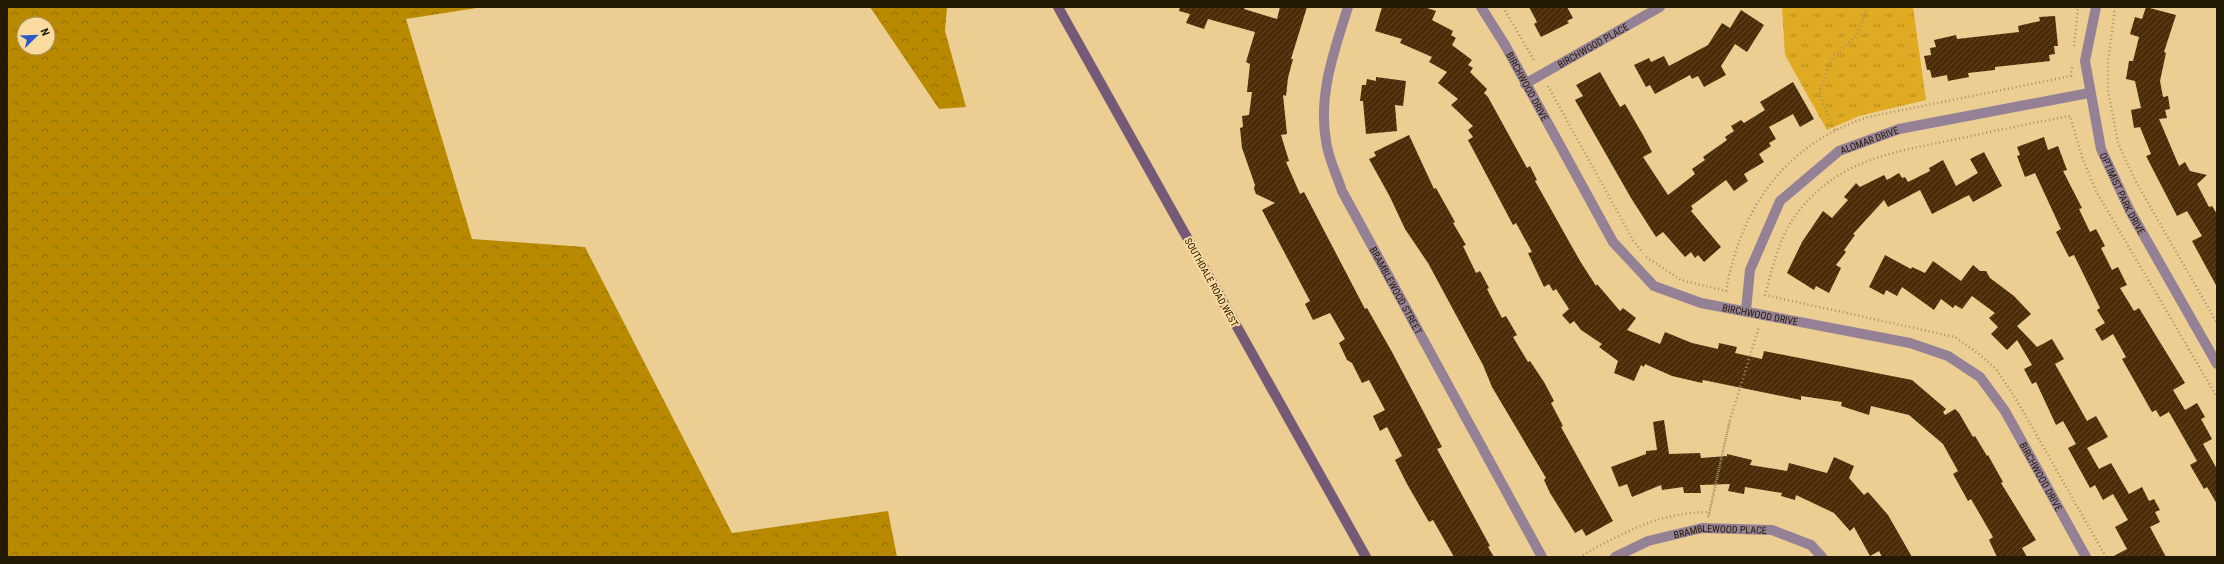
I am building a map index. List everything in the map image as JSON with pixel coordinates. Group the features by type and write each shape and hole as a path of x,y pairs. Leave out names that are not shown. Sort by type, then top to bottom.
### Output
{"main road":[{"name":"SOUTHDALE ROAD WEST","path":"1058,7 1366,557"}],"street":[{"name":"BRAMBLEWOOD STREET","path":"1348,7 1330,64 1322,104 1326,142 1342,191 1542,557"},
{"name":"BIRCHWOOD DRIVE","path":"1481,7 1505,45 1525,84 1613,242 1654,286 1701,303 1746,310 1910,343 1948,356 1980,377 2005,411 2086,557"},
{"name":"BIRCHWOOD PLACE","path":"1525,84 1660,7"},
{"name":"OPTIMIST PARK DRIVE","path":"2096,7 2084,61 2089,94 2101,149 2130,212 2217,364"},
{"name":"ALOMAR DRIVE","path":"1746,310 1750,270 1780,201 1839,151 1899,129 2089,94"},
{"name":"BRAMBLEWOOD PLACE","path":"1615,557 1648,541 1702,528 1772,530 1811,545 1822,557"}],"path":[{"path":"1503,7 1535,62"},
{"path":"1835,130 1822,102 1820,89 1825,73 1834,57 1856,36 1868,7"},
{"path":"2073,48 2078,7"},
{"path":"2115,7 2108,63 2108,91 2118,143 2135,180 2217,323"},
{"path":"1548,86 1633,240 1645,256 1681,280 1726,291 1740,238 1752,210 1785,165 1803,150 1835,130 1868,117 2071,76 2072,62"},
{"path":"2106,557 2016,399 1996,369 1979,354 1955,337 1765,296 1778,249 1792,220 1814,193 1840,173 1877,156 2070,116 2082,157 2096,191 2217,397"},
{"path":"1723,451 1720,466 1708,520 1723,451 1759,327"}],"green space":[{"path":"7,7 483,7 406,19 472,239 585,247 732,533 888,511 897,557 7,557"},
{"path":"870,7 947,7 945,31 966,107 939,109"},
{"path":"1782,7 1913,7 1926,100 1859,116 1827,130 1785,55"}],"building":[{"path":"1180,7 1245,7 1244,9 1277,19 1280,7 1307,7 1291,59 1293,59 1288,78 1286,96 1283,95 1287,134 1281,135 1289,161 1286,162 1300,194 1304,192 1365,309 1367,308 1392,352 1442,447 1437,449 1490,546 1488,547 1494,557 1454,557 1433,520 1429,522 1395,460 1402,456 1387,427 1380,431 1373,416 1385,410 1369,380 1362,383 1352,363 1347,360 1339,343 1345,339 1330,313 1313,320 1305,304 1310,301 1262,210 1275,203 1256,194 1254,189 1255,185 1242,148 1240,128 1243,127 1242,116 1249,115 1252,92 1247,92 1250,64 1246,62 1255,32 1208,19 1204,29 1186,23 1190,14 1179,11"},
{"path":"1382,7 1424,7 1436,11 1432,20 1453,31 1451,35 1456,38 1452,45 1472,60 1468,65 1473,68 1470,72 1487,89 1484,93 1488,97 1527,168 1530,166 1537,180 1535,181 1580,261 1596,286 1597,284 1620,311 1623,308 1636,318 1627,330 1660,344 1665,332 1692,343 1718,349 1719,343 1737,347 1735,353 1762,359 1764,351 1912,380 1946,409 1943,412 1945,415 1955,409 1959,413 1973,437 1975,436 1987,456 1988,455 2003,482 2001,483 2036,540 2022,548 2027,557 1997,557 1989,540 1993,537 1971,499 1968,501 1953,474 1958,471 1943,444 1909,415 1871,406 1869,415 1841,406 1842,402 1801,396 1801,400 1703,380 1702,383 1672,376 1645,364 1644,367 1641,365 1634,381 1614,373 1618,361 1599,347 1602,344 1581,330 1574,321 1570,324 1562,315 1569,309 1556,289 1553,291 1549,284 1544,287 1528,253 1532,252 1516,223 1513,225 1468,140 1473,137 1468,130 1473,126 1451,105 1458,99 1438,83 1447,72 1429,62 1432,57 1400,43 1402,39 1375,31"},
{"path":"1529,7 1567,7 1573,18 1567,21 1569,23 1541,37 1534,24 1537,22"},
{"path":"2146,7 2176,15 2164,52 2166,53 2160,81 2163,97 2168,96 2170,109 2165,110 2167,118 2159,119 2179,166 2185,162 2190,171 2207,175 2197,184 2209,207 2212,206 2217,214 2217,287 2192,241 2202,236 2187,211 2177,216 2146,156 2151,154 2140,127 2134,128 2131,110 2141,108 2135,81 2126,79 2129,61 2133,61 2139,37 2130,34 2135,17 2142,19"},
{"path":"1741,10 1764,25 1747,52 1735,44 1721,66 1726,75 1704,87 1698,76 1692,79 1690,75 1655,94 1650,85 1646,87 1634,65 1649,58 1651,62 1664,56 1669,66 1708,45 1722,23 1730,28"},
{"path":"2055,16 2058,46 2054,46 2055,54 2049,55 2050,61 1995,67 1995,70 1968,73 1969,77 1948,81 1947,75 1932,78 1930,70 1927,70 1924,56 1931,55 1930,48 1936,47 1934,40 1956,35 1957,39 2019,32 2018,26 2040,21 2039,17"},
{"path":"1600,72 1620,107 1625,104 1643,135 1652,152 1643,157 1668,195 1695,174 1692,169 1705,160 1703,157 1727,140 1725,137 1734,131 1731,126 1741,120 1744,123 1765,110 1760,102 1793,82 1814,119 1800,127 1793,114 1769,127 1776,139 1769,143 1771,146 1759,154 1764,162 1744,174 1748,181 1734,191 1726,180 1691,206 1693,209 1691,211 1721,247 1704,262 1698,255 1695,258 1691,252 1685,257 1663,232 1656,237 1631,198 1575,100 1583,96 1576,85"},
{"path":"1376,77 1406,81 1403,106 1395,105 1397,131 1366,134 1363,101 1360,101 1362,85 1366,85 1367,79 1376,81"},
{"path":"1409,135 1434,189 1436,188 1455,222 1453,223 1466,245 1463,246 1476,273 1480,271 1489,288 1487,289 1502,318 1506,316 1517,335 1513,337 1528,362 1530,361 1544,382 1554,401 1551,403 1563,426 1561,427 1613,521 1586,536 1582,529 1575,533 1550,493 1544,480 1546,478 1492,387 1483,365 1428,263 1405,229 1390,197 1369,159 1376,156 1374,152"},
{"path":"2044,137 2048,150 2058,146 2067,170 2063,171 2082,208 2079,209 2090,232 2096,229 2105,246 2101,248 2112,270 2118,267 2127,285 2120,288 2134,311 2139,308 2185,383 2173,390 2185,410 2197,403 2205,417 2201,419 2212,439 2203,444 2217,469 2217,504 2207,487 2204,489 2190,465 2197,461 2169,412 2160,417 2156,410 2152,412 2122,359 2126,357 2113,334 2102,341 2095,329 2105,323 2097,310 2100,308 2074,255 2069,257 2056,232 2061,229 2035,173 2025,177 2017,156 2020,155 2017,147"},
{"path":"1984,152 2002,186 1973,202 1969,195 1932,214 1920,190 1888,207 1884,200 1853,234 1855,235 1844,250 1846,252 1836,265 1841,268 1829,293 1816,286 1814,290 1787,273 1802,242 1823,211 1832,218 1848,200 1844,197 1856,183 1860,187 1884,175 1887,180 1899,173 1902,178 1905,177 1908,182 1930,171 1929,168 1943,160 1956,186 1978,173 1970,159"},
{"path":"1885,255 1911,269 1912,267 1925,273 1933,261 1961,281 1973,265 1980,271 1986,271 1990,278 2014,296 2031,314 2017,326 2037,347 2052,339 2064,359 2055,364 2087,421 2096,416 2108,437 2087,448 2099,469 2111,463 2129,494 2142,487 2149,501 2154,499 2160,510 2155,512 2160,522 2150,527 2166,557 2112,557 2127,549 2115,527 2128,520 2113,494 2103,500 2095,485 2090,488 2068,448 2076,444 2063,421 2056,425 2036,382 2032,384 2024,369 2032,365 2017,340 2007,350 1991,334 1998,327 1989,318 1995,313 1972,296 1962,309 1955,305 1953,308 1941,299 1934,310 1902,287 1897,296 1886,290 1884,295 1869,287"},
{"path":"1664,420 1669,454 1700,453 1701,458 1727,456 1727,454 1752,460 1750,465 1787,471 1789,463 1827,473 1834,457 1854,466 1849,478 1864,495 1868,492 1888,515 1912,557 1882,557 1879,551 1870,556 1854,527 1850,531 1834,513 1796,495 1795,500 1781,496 1782,493 1745,487 1744,494 1728,491 1730,484 1700,485 1701,493 1684,493 1683,487 1662,490 1661,485 1632,497 1627,484 1619,487 1611,467 1646,454 1646,451 1657,450 1653,422"}]}
